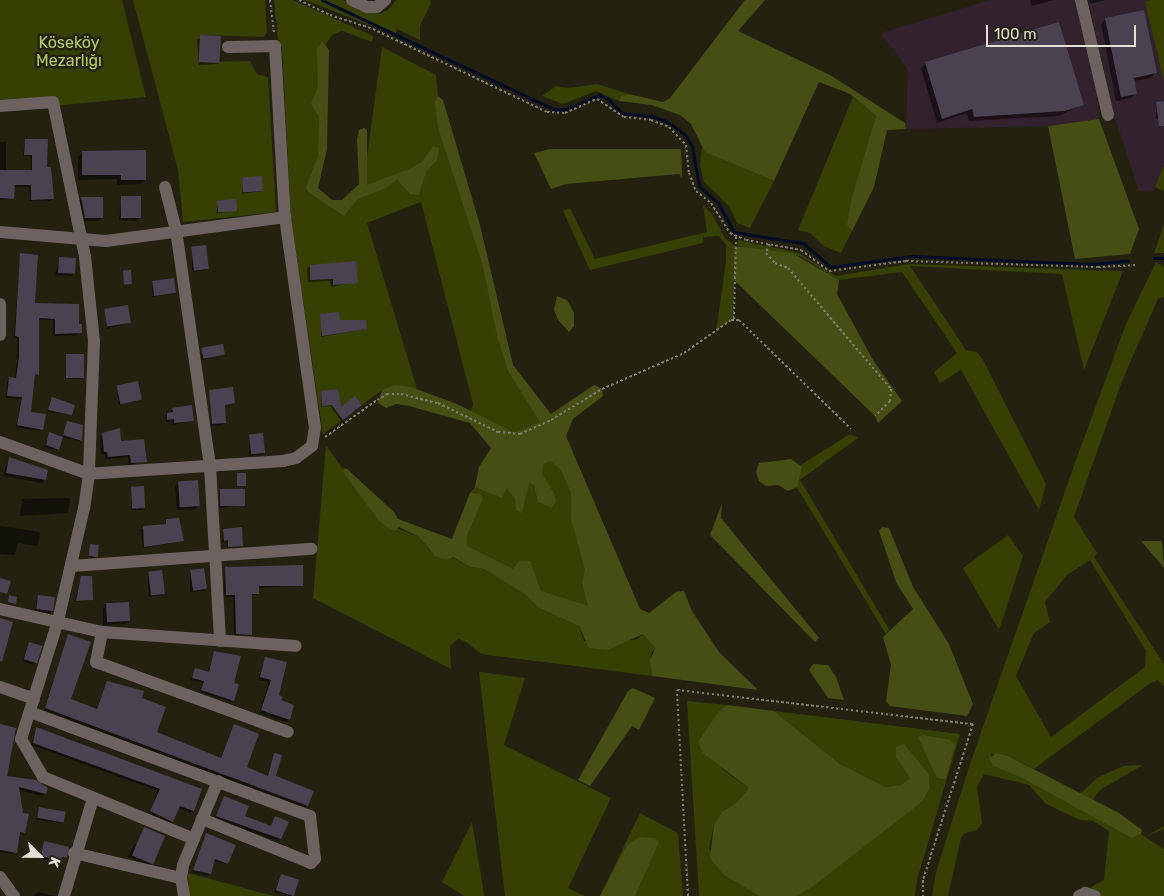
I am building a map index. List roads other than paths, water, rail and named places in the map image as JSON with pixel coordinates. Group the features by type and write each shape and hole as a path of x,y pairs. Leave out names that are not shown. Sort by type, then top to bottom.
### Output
{"street":[{"path":"352,0 377,7 385,0"},
{"path":"1082,0 1108,115"},
{"path":"0,442 90,474 283,461 296,458 312,446 315,427 285,217 275,46 228,47"},
{"path":"0,106 53,102 82,240 94,340 90,474 72,566 58,621 21,739 43,778 194,839"},
{"path":"165,187 176,230 210,466 220,641"},
{"path":"0,232 106,241 176,230 285,217"},
{"path":"0,304 0,335"},
{"path":"72,566 312,549"},
{"path":"0,609 102,632 295,646"},
{"path":"102,632 96,662 288,732"},
{"path":"0,688 34,699"},
{"path":"30,712 310,816 313,862 202,819"},
{"path":"184,896 181,878 194,839 218,781"},
{"path":"64,896 74,854 93,798"},
{"path":"74,854 181,878"},
{"path":"0,877 14,896"},
{"path":"1079,896 1085,893 1095,896"}],"waterway":[{"path":"322,0 556,110 567,109 599,95 608,99 622,113 651,116 668,122 685,135 692,146 699,186 718,203 734,232 803,243 831,267 912,256 1091,264 1127,261"},
{"path":"1154,258 1164,258"}],"park label":[{"name":"Köseköy Mezarlığı","path":"69,52"}]}
